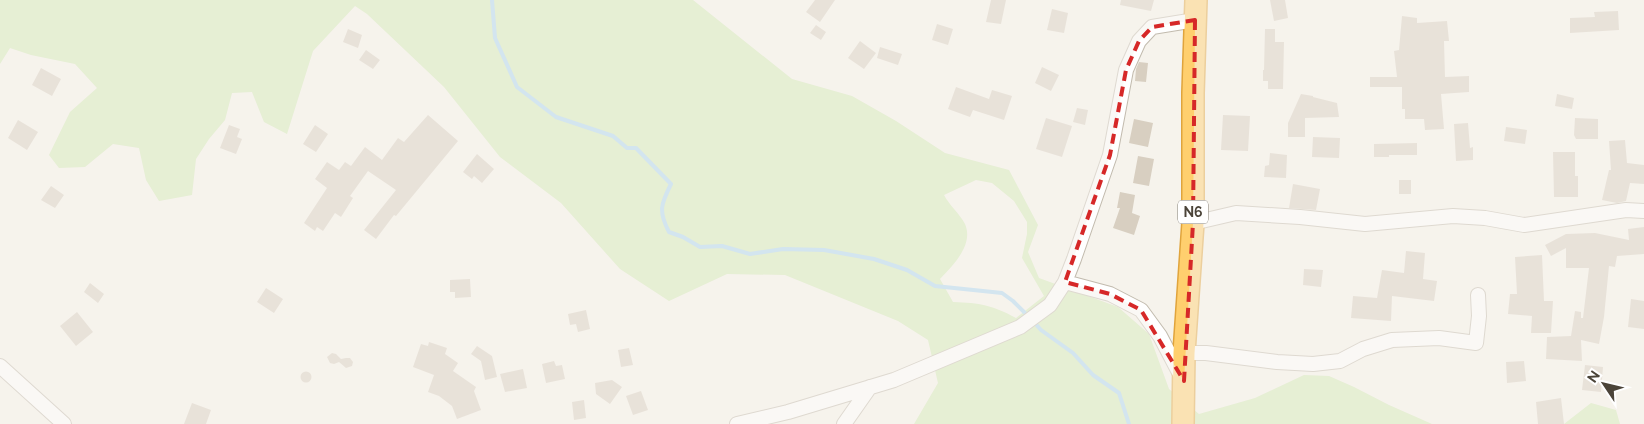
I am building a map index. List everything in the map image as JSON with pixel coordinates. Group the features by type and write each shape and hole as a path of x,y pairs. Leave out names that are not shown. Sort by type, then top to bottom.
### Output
{"highway":[{"name":"N6","path":"1183,424 1184,353 1193,223 1195,10"}],"street":[{"path":"737,424 788,412 894,380 1020,327 1050,305 1065,282 1110,155 1126,70 1139,41 1152,27 1195,10"},
{"path":"1193,223 1236,213 1365,224 1453,216 1486,218 1524,225 1626,210 1644,211"},
{"path":"1065,282 1110,294 1141,310 1160,336 1184,381"},
{"path":"1184,353 1206,353 1277,362 1313,364 1340,361 1363,349 1392,340 1439,338 1476,343 1479,316 1478,295"},
{"path":"0,366 64,424"},
{"path":"844,424 870,387"}],"highlighted area":[{"path":"1195,20 1193,223 1184,381 1141,310 1110,294 1065,282 1110,155 1126,70 1139,41 1152,27"}],"green space":[{"path":"0,0 693,0 792,79 852,96 896,121 945,153 1009,170 1038,225 1028,252 1039,278 1118,307 1149,334 1169,389 1199,414 1255,398 1304,375 1329,376 1432,424 914,424 938,383 928,340 898,321 785,275 727,274 669,301 620,269 561,203 500,157 444,87 367,14 355,6 313,51 287,134 264,122 252,92 232,93 225,120 209,139 196,159 192,195 159,201 146,180 139,148 113,144 85,167 59,168 49,155 70,112 97,88 75,64 31,55 10,48 0,64","holes":["976,180 992,183 1014,201 1027,222 1027,234 1022,258 1044,296 1016,318 986,306 953,302 940,279 961,254 967,239 965,224 944,195"]},
{"path":"1591,403 1616,410 1620,424 1564,424"}],"building":[{"path":"815,0 835,0 820,22 806,12"},
{"path":"991,0 1006,0 1001,24 986,22"},
{"path":"1121,0 1154,0 1151,11 1120,5"},
{"path":"1270,0 1285,0 1288,18 1274,21"},
{"path":"1052,9 1068,13 1064,33 1047,30"},
{"path":"1618,11 1619,30 1570,33 1570,18 1595,17 1594,12"},
{"path":"1402,16 1417,18 1417,23 1447,21 1449,41 1444,41 1445,77 1469,76 1469,92 1441,94 1444,129 1425,130 1424,119 1405,119 1405,109 1402,109 1402,87 1370,87 1370,77 1397,77 1394,51 1399,50"},
{"path":"937,24 953,29 948,45 932,40"},
{"path":"816,25 826,32 821,40 810,33"},
{"path":"348,29 362,35 358,48 343,42"},
{"path":"1265,29 1275,29 1275,42 1284,42 1283,89 1268,89 1268,81 1263,81"},
{"path":"860,41 876,53 864,69 848,58"},
{"path":"880,47 902,54 898,65 877,58"},
{"path":"366,50 380,60 373,69 359,60"},
{"path":"1139,62 1148,63 1146,82 1135,81"},
{"path":"1042,67 1059,75 1051,91 1035,83"},
{"path":"41,68 61,79 52,96 32,85"},
{"path":"956,87 989,99 992,90 1012,96 1004,120 973,110 970,117 948,109"},
{"path":"1301,94 1337,103 1339,117 1305,118 1305,137 1288,137 1288,123"},
{"path":"1557,94 1574,98 1572,109 1555,106"},
{"path":"1077,108 1088,110 1085,125 1073,122"},
{"path":"428,115 458,141 396,216 394,215 376,239 364,230 396,190 368,171 350,196 353,198 341,217 335,213 323,231 317,227 315,231 304,223 327,188 315,179 327,162 339,170 345,162 351,166 365,147 382,160 398,138 404,142"},
{"path":"1223,115 1250,116 1248,151 1221,150"},
{"path":"1046,118 1072,126 1062,157 1036,149"},
{"path":"1575,118 1598,119 1598,139 1576,139 1574,135"},
{"path":"1134,119 1153,123 1148,147 1129,143"},
{"path":"18,120 38,132 27,150 8,138"},
{"path":"1468,123 1470,148 1473,147 1473,160 1456,161 1454,124"},
{"path":"229,125 240,129 237,137 242,139 236,154 220,148"},
{"path":"315,125 328,134 316,152 303,144"},
{"path":"1506,127 1527,130 1525,144 1504,141"},
{"path":"1313,137 1340,138 1339,158 1312,157"},
{"path":"1625,140 1627,163 1644,165 1644,184 1630,183 1626,201 1617,203 1602,200 1609,170 1611,170 1609,141"},
{"path":"1417,143 1417,155 1374,157 1374,144"},
{"path":"1553,152 1575,152 1575,176 1578,176 1578,197 1554,197"},
{"path":"1270,153 1287,155 1286,178 1264,177 1265,166 1269,165"},
{"path":"477,154 494,169 482,183 474,176 472,179 463,172"},
{"path":"1138,156 1154,159 1149,186 1133,183"},
{"path":"1399,180 1411,180 1411,194 1399,194"},
{"path":"1293,184 1320,189 1316,210 1289,208"},
{"path":"51,186 64,195 55,208 41,200"},
{"path":"1120,192 1135,195 1132,213 1140,216 1134,235 1113,228 1120,208 1117,208"},
{"path":"1644,227 1644,254 1617,256 1615,267 1609,266 1604,317 1599,344 1581,340 1582,361 1546,359 1547,337 1571,336 1575,311 1581,312 1581,318 1583,318 1589,268 1566,268 1566,248 1551,256 1545,245 1566,234 1595,233 1629,240 1628,229"},
{"path":"1406,251 1425,253 1423,279 1437,281 1434,301 1392,296 1391,321 1351,318 1353,296 1377,298 1382,270 1404,273"},
{"path":"1542,255 1544,301 1553,301 1551,333 1531,333 1532,316 1508,314 1510,294 1517,294 1515,257"},
{"path":"1304,269 1323,270 1321,287 1303,285"},
{"path":"470,279 471,297 455,298 455,292 450,292 450,280"},
{"path":"90,283 104,294 98,303 84,292"},
{"path":"266,288 283,299 274,313 257,302"},
{"path":"1631,299 1644,301 1644,329 1628,327"},
{"path":"586,310 590,329 578,332 576,324 570,325 568,314"},
{"path":"77,312 93,332 76,346 60,326"},
{"path":"429,342 447,348 445,354 458,363 453,371 476,387 474,391 481,410 457,419 452,406 439,396 428,392 434,375 413,367 421,344 428,346"},
{"path":"477,346 492,356 497,377 485,380 481,361 471,354"},
{"path":"629,348 633,365 621,367 618,350"},
{"path":"332,353 341,359 350,358 353,362 352,366 346,368 339,362 330,363 327,357"},
{"path":"554,361 556,366 562,365 565,379 546,383 542,364"},
{"path":"1524,361 1526,381 1507,383 1506,362"},
{"path":"1585,365 1603,367 1601,392 1582,390"},
{"path":"523,369 527,388 505,392 500,374"},
{"path":"304,372 308,372 311,377 310,381 304,382 301,379 301,375"},
{"path":"612,380 622,387 610,404 596,394 595,383"},
{"path":"641,391 648,410 633,415 626,396"},
{"path":"1561,398 1564,424 1538,424 1536,402"},
{"path":"584,400 586,418 574,420 572,402"},
{"path":"192,403 211,410 206,424 184,424"}],"waterway":[{"path":"492,0 495,38 517,87 556,117 613,136 627,148 636,148 671,184 662,208 663,218 669,232 683,237 700,247 722,246 750,254 783,249 824,250 874,259 907,270 935,286 1002,293 1028,316"},
{"path":"1033,321 1041,330 1073,353 1093,375 1119,393 1129,424"}]}
